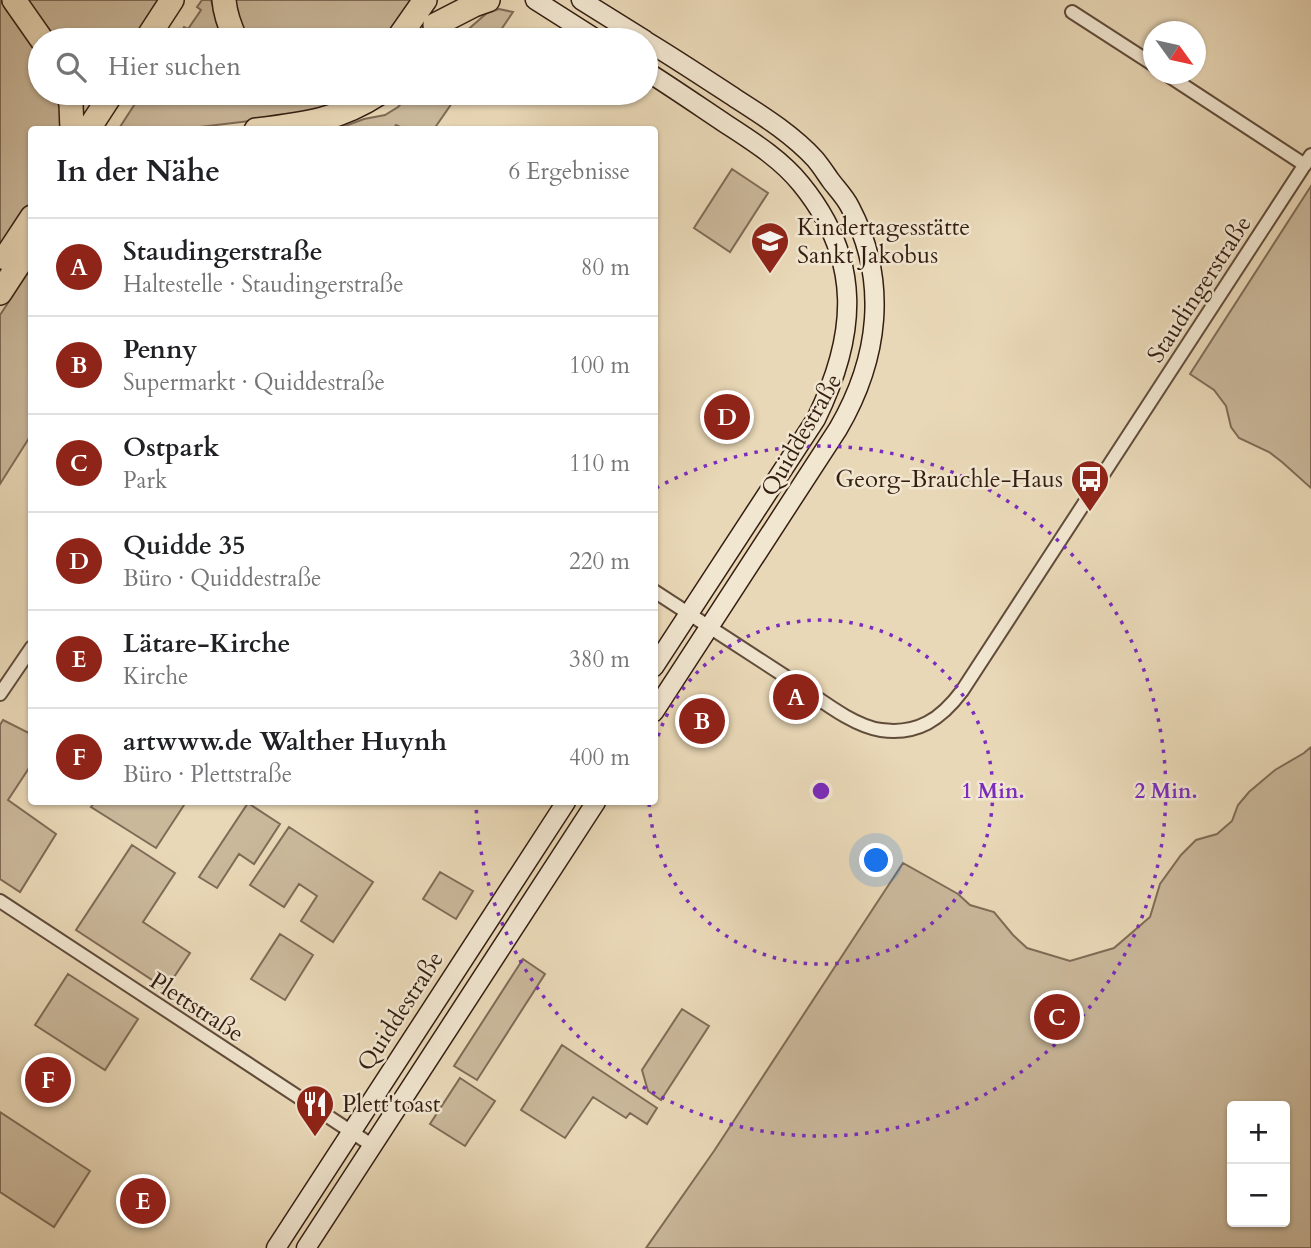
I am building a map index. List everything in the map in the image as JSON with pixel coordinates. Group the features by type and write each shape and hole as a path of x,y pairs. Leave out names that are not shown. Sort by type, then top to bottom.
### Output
{"highway":[{"path":"14,0 34,28"},
{"path":"154,28 172,0"},
{"path":"172,28 190,0"},
{"path":"224,0 231,28"},
{"path":"433,28 452,0"},
{"path":"438,28 474,5 488,0"},
{"path":"405,28 422,3"},
{"path":"71,105 72,126"},
{"path":"91,126 104,105"},
{"path":"109,126 122,105"},
{"path":"285,126 332,117 360,105"},
{"path":"0,265 28,222"},
{"path":"0,293 28,250"}],"main road":[{"path":"536,0 579,28"},
{"name":"Quiddestraße","path":"581,0 625,28"},
{"name":"Quiddestraße","path":"658,49 779,127 815,159 848,204 858,225 867,248 875,297 871,350 852,405 658,706"},
{"name":"Quiddestraße","path":"658,79 763,149 800,183 825,218 834,237 848,297 844,344 837,369 816,419 658,661"},
{"name":"Quiddestraße","path":"276,1248 564,805"},
{"name":"Quiddestraße","path":"306,1248 594,805"}],"street":[{"path":"1072,12 1143,58"},
{"path":"1183,84 1308,160"},
{"name":"Staudingerstraße","path":"710,627 860,724 879,730 903,730 920,726 942,714 962,691 1308,160"},
{"path":"658,594 710,627"},
{"path":"0,694 28,652"},
{"name":"Plettstraße","path":"0,901 373,1146"}],"shaded area":[{"path":"0,0 28,41 28,105 63,105 66,126 28,126 28,208 0,251"},
{"path":"26,0 163,0 144,28 45,28"},
{"path":"202,0 211,0 219,28 189,28 201,10 197,7"},
{"path":"229,0 413,0 394,28 240,28"},
{"path":"499,9 513,12 502,28 470,28 487,13"},
{"path":"134,105 334,105 282,117 208,126 121,126"},
{"path":"451,105 436,126 345,126 385,115 398,107"},
{"path":"732,169 768,193 730,252 694,228"},
{"path":"1311,186 1311,488 1269,452 1239,438 1231,427 1226,406 1214,390 1190,374"},
{"path":"28,273 28,440 0,484 0,315"},
{"path":"3,720 28,732 28,770 8,800 56,834 20,892 0,879 0,725"},
{"path":"1311,747 1311,1248 646,1248 714,1151 903,863 958,894 970,905 994,912 1027,948 1070,961 1114,948 1150,917 1160,884 1181,855 1196,840 1217,834 1232,821 1238,805 1275,770"},
{"path":"93,805 184,805 156,848 91,807"},
{"path":"247,805 251,805 280,824 254,864 239,854 217,888 199,877"},
{"path":"289,827 373,882 333,942 301,921 317,896 299,884 284,907 250,885"},
{"path":"132,845 175,873 143,922 190,953 166,989 76,930"},
{"path":"440,872 473,891 456,919 423,899"},
{"path":"280,934 313,955 285,1000 251,979"},
{"path":"523,959 545,974 477,1080 454,1066"},
{"path":"68,974 138,1019 105,1070 35,1025"},
{"path":"682,1009 709,1026 661,1100 648,1091 642,1070"},
{"path":"562,1045 657,1108 647,1124 630,1113 626,1118 593,1097 565,1138 521,1110"},
{"path":"460,1078 495,1101 465,1146 430,1124"},
{"path":"0,1112 90,1171 54,1227 0,1192"}],"place":[{"name":"Kindertagesstätte Sankt Jakobus","path":"770,275"},
{"name":"Quidde 35","path":"727,417"},
{"name":"Georg-Brauchle-Haus","path":"1090,513"},
{"name":"Staudingerstraße","path":"796,697"},
{"name":"Penny","path":"702,721"},
{"name":"Ostpark","path":"1057,1017"},
{"name":"artwww.de Walther Huynh","path":"48,1080"},
{"name":"Plett'toast","path":"315,1138"},
{"name":"Lätare-Kirche","path":"143,1201"}]}
